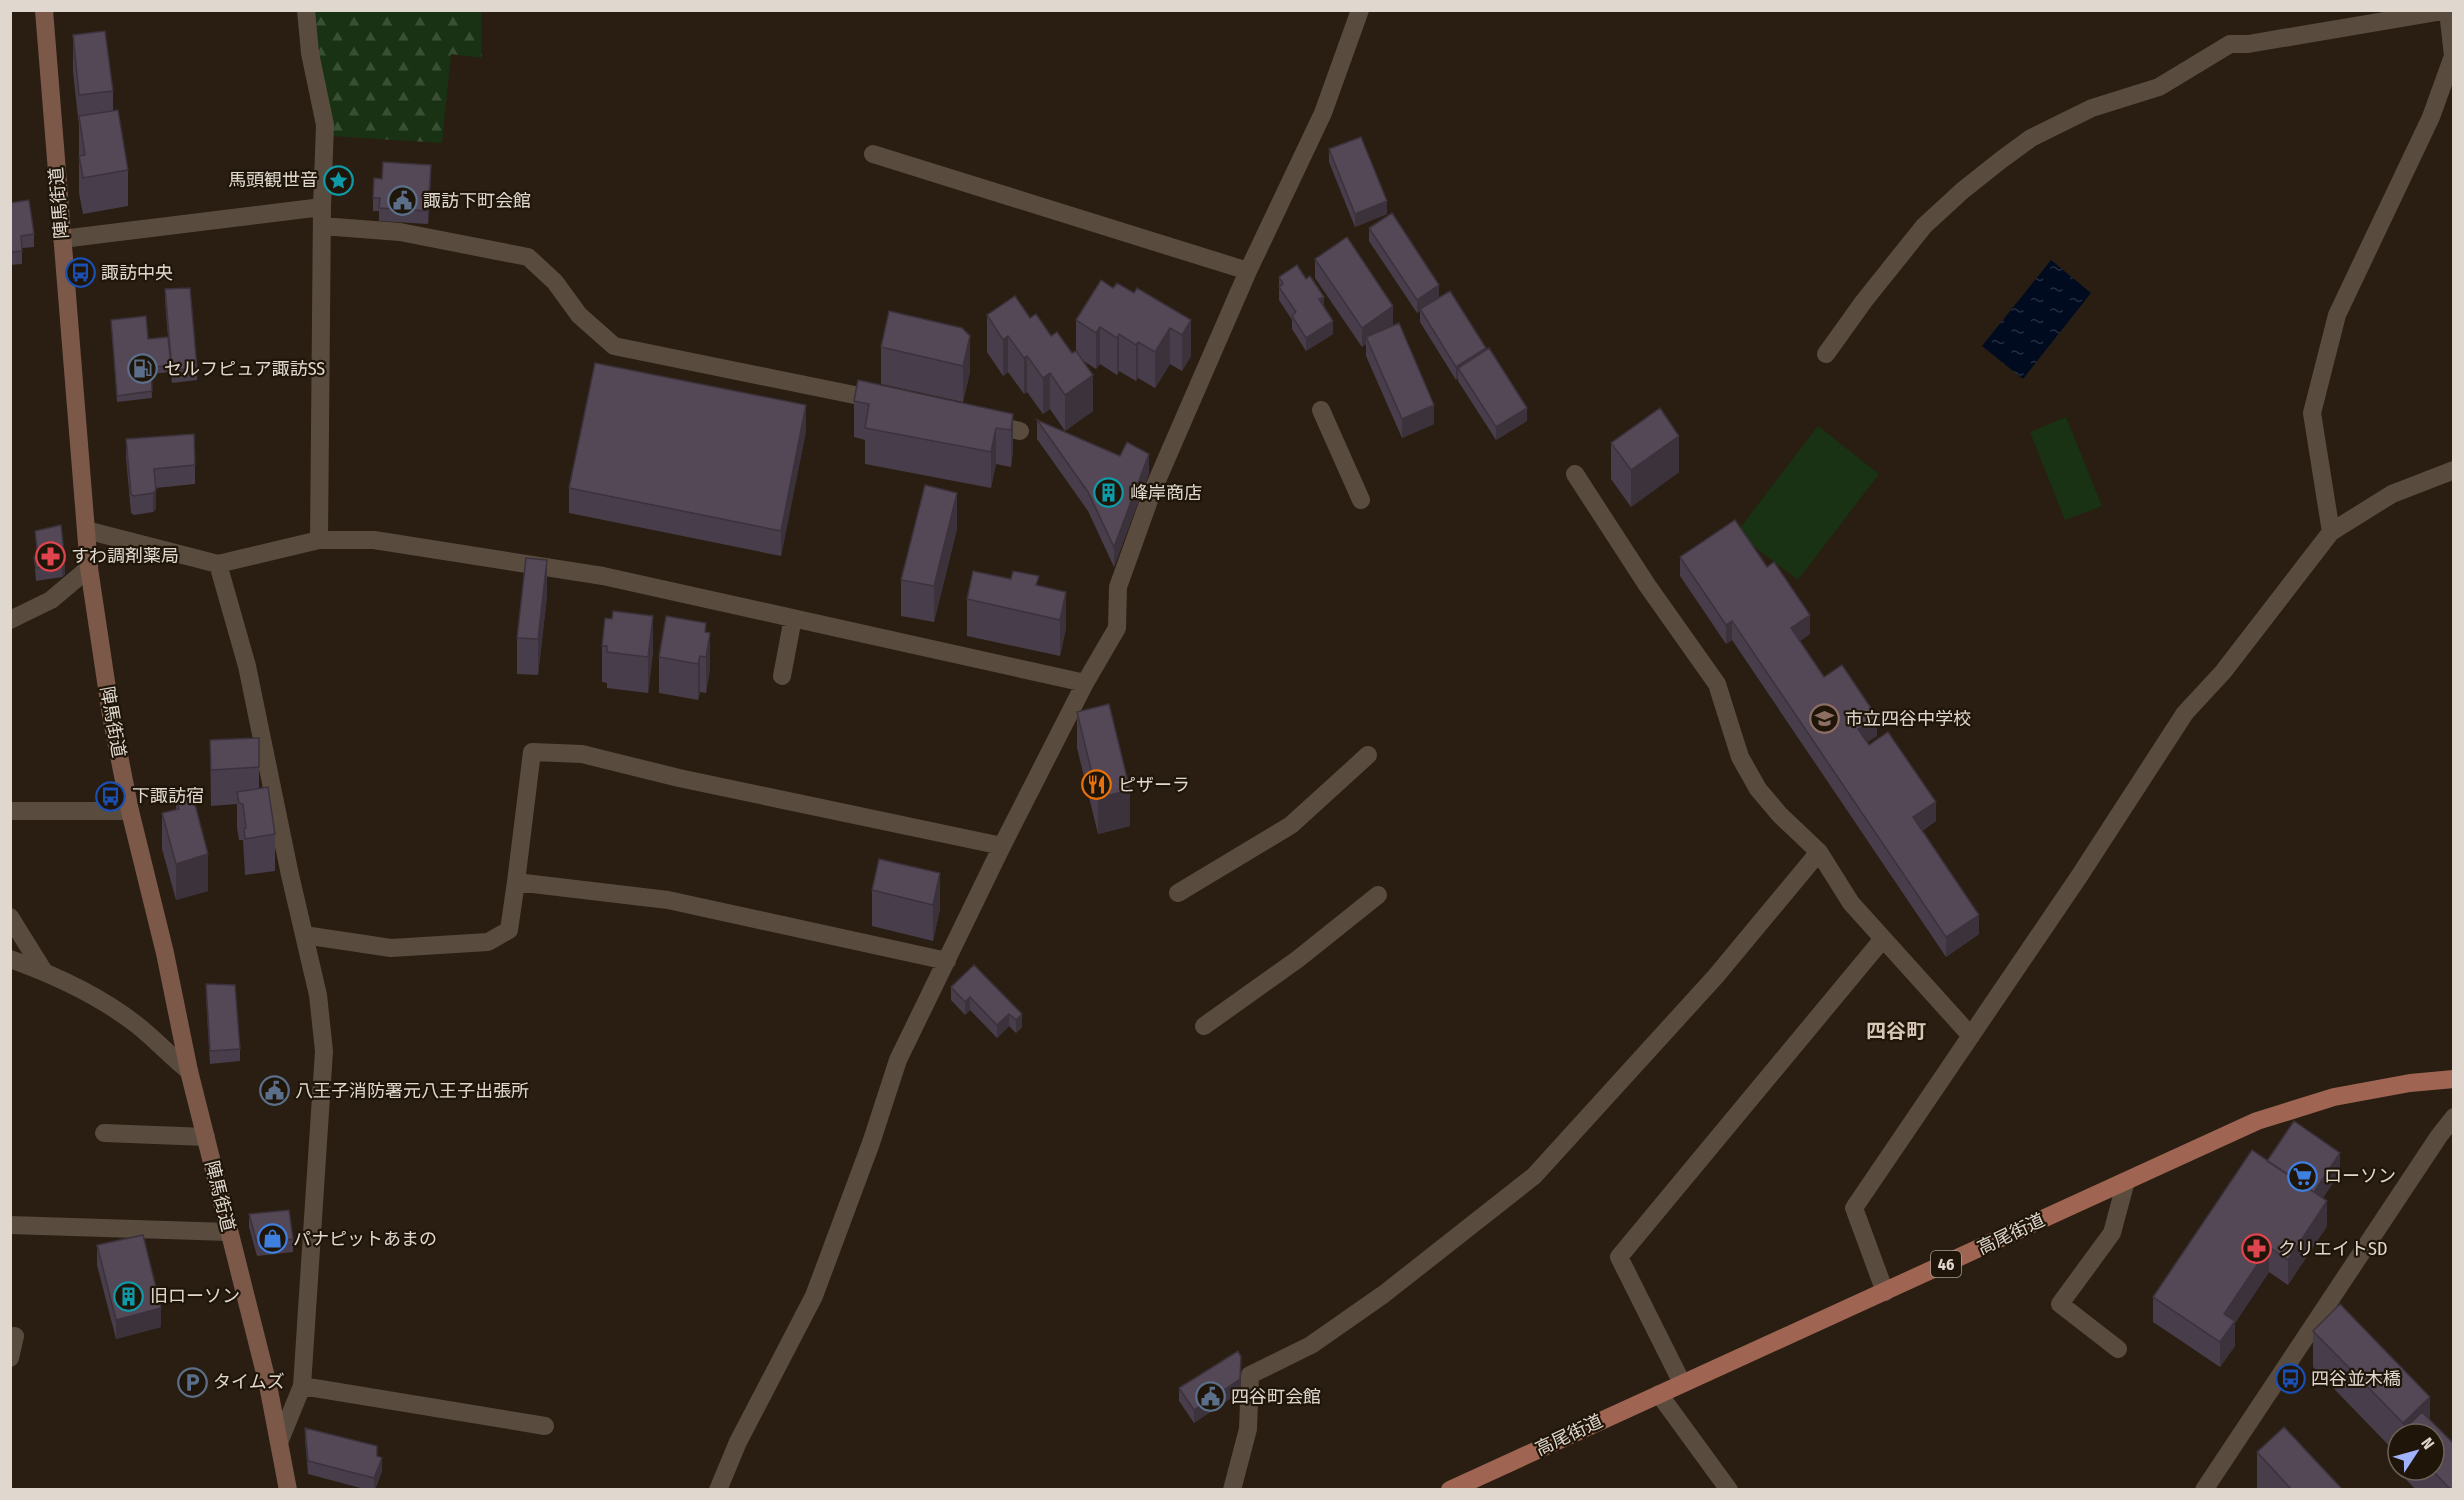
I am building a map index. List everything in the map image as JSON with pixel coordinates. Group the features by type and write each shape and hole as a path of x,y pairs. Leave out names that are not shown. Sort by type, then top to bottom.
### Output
{"main road":[{"name":"陣馬街道","path":"44,10 89,568 111,715 130,811 165,953 189,1071 280,1440 288,1490"},
{"name":"高尾街道","path":"1450,1490 2257,1121 2334,1096 2410,1083 2454,1079"}],"street":[{"path":"306,10 310,53 325,125 321,207 319,540"},
{"path":"718,1490 738,1442 814,1296 872,1143 898,1060 1002,846 1085,683 1117,628 1118,587 1149,501 1248,271 1323,113 1360,10"},
{"path":"1826,354 1864,301 1924,226 1970,185 2031,138 2092,108 2159,87 2230,44 2248,44 2449,11 2453,56 2431,117 2337,315 2312,413 2331,532"},
{"path":"873,154 1248,271"},
{"path":"62,239 321,207"},
{"path":"322,226 400,232 528,257 555,282 579,315 614,346 751,372 891,403"},
{"path":"1321,410 1361,500"},
{"path":"973,421 1020,431"},
{"path":"1885,1292 1854,1208 2080,875 2184,713 2223,672 2331,532 2392,494 2454,470"},
{"path":"1575,474 1647,585 1717,684 1740,757 1758,789 1780,815 1819,852 1851,903 1971,1036"},
{"path":"86,530 218,564 319,540 374,540 603,576 1085,683"},
{"path":"218,564 247,666 318,994 324,1064 302,1386 280,1440"},
{"path":"10,620 51,600 89,568"},
{"path":"782,676 793,618"},
{"path":"304,935 392,948 488,942 509,930 532,752 582,754 679,778 1002,846"},
{"path":"1178,893 1291,825 1368,755"},
{"path":"10,811 130,811"},
{"path":"1232,1490 1248,1429 1250,1376 1311,1345 1357,1313 1534,1176 1716,976 1819,852"},
{"path":"516,882 668,900 947,961"},
{"path":"1204,1026 1298,959 1378,895"},
{"path":"10,918 43,970"},
{"path":"1682,1383 1619,1257 1882,940"},
{"path":"10,958 43,970 106,1004 138,1026 189,1071"},
{"path":"2204,1490 2439,1136 2454,1118"},
{"path":"104,1133 206,1137"},
{"path":"2118,1349 2060,1304 2112,1233 2126,1181"},
{"path":"10,1225 229,1232"},
{"path":"10,1358 15,1336"},
{"path":"302,1386 545,1426"},
{"path":"1659,1394 1729,1490"}],"green space":[{"path":"313,11 481,11 482,58 451,54 442,143 332,136 317,53"},
{"path":"2066,417 2102,506 2065,520 2030,432"},
{"path":"1818,426 1879,474 1798,580 1736,533"}],"water":[{"path":"2051,260 2091,293 2023,379 1982,346"}],"building":[{"path":"105,31 113,91 79,95 73,35"},
{"path":"118,110 128,170 83,178 79,156 85,155 79,116"},
{"path":"1361,137 1387,201 1355,214 1329,149"},
{"name":"諏訪下町会館","path":"383,162 431,165 428,211 379,208 380,198 373,198 374,178 382,179"},
{"path":"29,200 34,234 21,236 22,251 10,252 10,203"},
{"path":"1392,213 1439,285 1417,300 1369,228"},
{"path":"1347,237 1393,306 1362,328 1315,259"},
{"path":"1297,265 1306,279 1310,276 1324,297 1319,299 1333,321 1306,338 1292,316 1296,312 1279,287 1283,284 1279,277"},
{"path":"1101,280 1113,288 1117,283 1134,293 1137,288 1191,320 1182,335 1170,328 1155,352 1138,342 1136,345 1119,334 1117,338 1100,327 1096,333 1076,320"},
{"path":"190,288 197,368 172,370 165,289"},
{"path":"1450,291 1486,348 1456,367 1420,309"},
{"path":"1015,296 1030,318 1036,314 1051,336 1057,332 1072,353 1076,351 1093,375 1065,395 1050,373 1043,378 1008,336 1003,340 987,315"},
{"path":"889,311 962,328 970,336 963,366 881,347"},
{"path":"146,316 148,339 168,337 171,366 151,367 152,391 117,396 111,320"},
{"path":"1399,323 1434,405 1402,419 1366,337"},
{"path":"1489,348 1527,408 1496,427 1458,368"},
{"path":"595,363 806,405 781,531 569,488"},
{"path":"858,380 1013,414 1011,430 996,428 991,452 865,428 869,404 854,401"},
{"path":"1660,408 1679,436 1631,470 1611,443"},
{"name":"峰岸商店","path":"1037,420 1120,456 1127,442 1149,454 1114,547 1088,492"},
{"path":"194,434 195,465 154,469 156,490 153,493 134,496 131,494 126,439"},
{"path":"925,485 957,493 934,586 901,580"},
{"path":"1735,520 1767,567 1774,562 1810,615 1791,628 1824,677 1842,665 1877,717 1858,729 1869,745 1888,732 1936,802 1913,817 1979,915 1946,937 1732,621 1726,625 1680,557"},
{"name":"すわ調剤薬局","path":"61,525 65,561 62,565 36,568 34,557 38,556 35,531"},
{"path":"526,558 547,560 538,639 517,638"},
{"path":"973,571 1011,579 1013,571 1039,576 1036,585 1066,592 1060,620 967,599"},
{"path":"613,611 653,616 648,657 607,652 607,646 602,646 605,618 612,619"},
{"path":"666,616 706,623 705,632 710,633 706,657 700,656 698,664 659,657"},
{"path":"1109,704 1130,790 1098,798 1077,712"},
{"path":"259,738 259,767 211,770 210,740"},
{"path":"268,787 275,834 245,839 243,804 239,803 237,792"},
{"path":"192,793 208,854 176,864 162,813 179,809 176,797"},
{"path":"879,859 940,873 933,905 872,890"},
{"path":"974,965 1022,1014 1016,1020 1009,1014 997,1025 970,997 965,1002 951,987"},
{"path":"206,984 235,985 240,1049 210,1051"},
{"path":"2294,1121 2340,1153 2314,1192 2267,1161"},
{"name":"クリエイトSD","path":"2252,1150 2327,1201 2288,1260 2269,1247 2224,1314 2235,1321 2220,1342 2153,1297"},
{"path":"289,1210 293,1239 257,1243 249,1214"},
{"name":"旧ローソン","path":"143,1235 161,1308 116,1320 97,1245"},
{"path":"2340,1304 2430,1397 2402,1422 2313,1331"},
{"path":"1238,1351 1241,1357 1240,1379 1194,1410 1179,1388"},
{"path":"2422,1412 2432,1422 2412,1422"},
{"path":"2284,1427 2343,1490 2292,1490 2257,1452"},
{"path":"305,1428 377,1446 377,1456 382,1458 374,1478 308,1461"},
{"path":"2446,1436 2454,1444 2454,1490 2451,1490 2443,1482 2446,1482"}],"place":[{"name":"馬頭観世音","path":"339,180"},
{"name":"諏訪下町会館","path":"402,201"},
{"name":"諏訪中央","path":"80,273"},
{"name":"セルフピュア諏訪SS","path":"143,369"},
{"name":"峰岸商店","path":"1109,493"},
{"name":"すわ調剤薬局","path":"50,556"},
{"name":"市立四谷中学校","path":"1824,719"},
{"name":"ピザーラ","path":"1097,785"},
{"name":"下諏訪宿","path":"111,796"},
{"name":"八王子消防署元八王子出張所","path":"274,1091"},
{"name":"ローソン","path":"2303,1176"},
{"name":"パナピットあまの","path":"272,1239"},
{"name":"クリエイトSD","path":"2257,1249"},
{"name":"旧ローソン","path":"129,1296"},
{"name":"四谷並木橋","path":"2290,1379"},
{"name":"タイムズ","path":"192,1382"},
{"name":"四谷町会館","path":"1210,1397"}],"district":[{"name":"四谷町","path":"1896,1031"}]}
